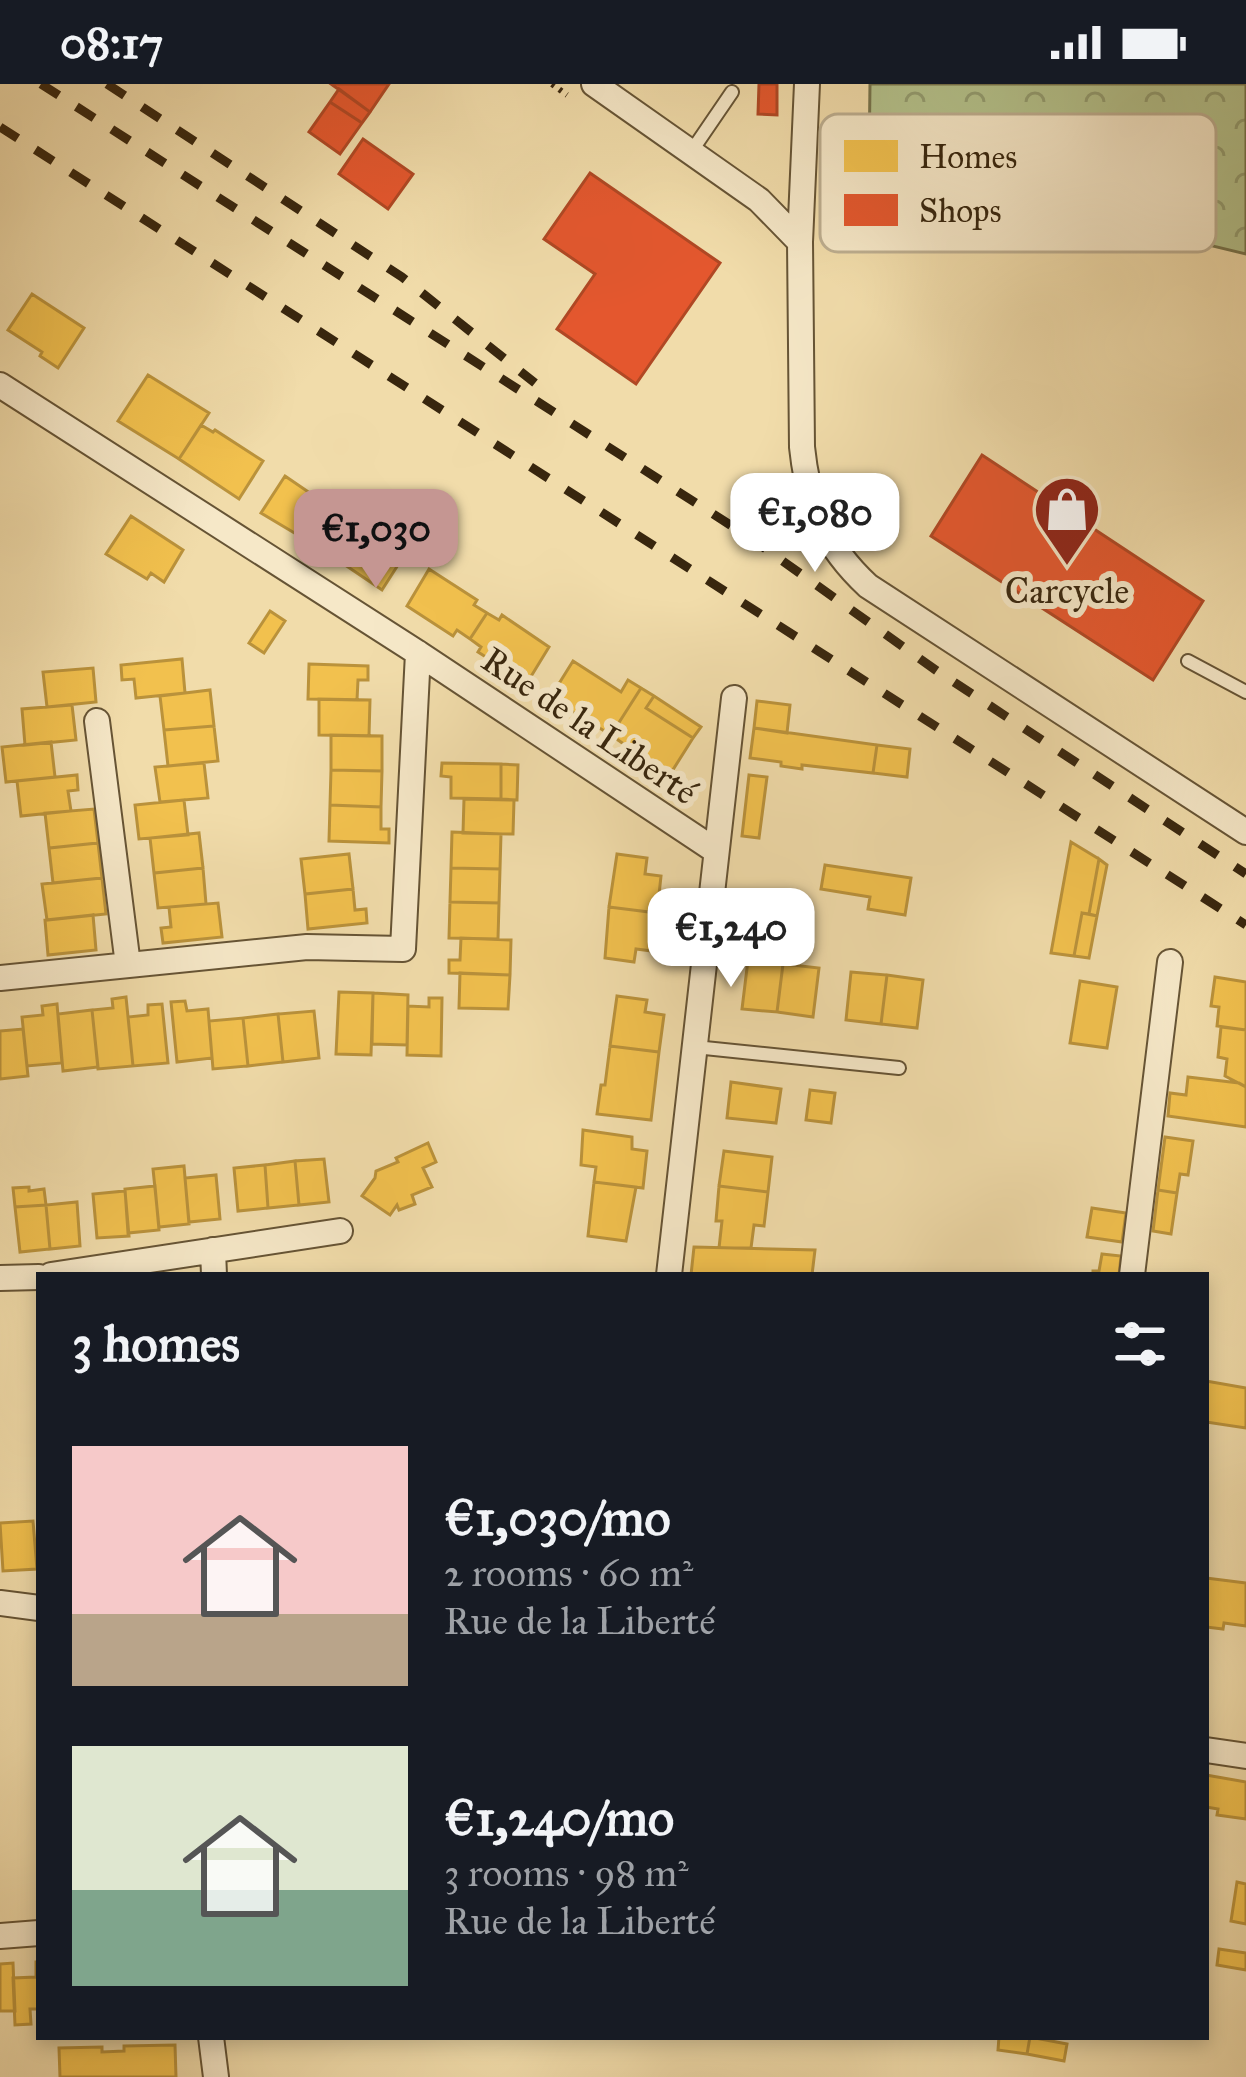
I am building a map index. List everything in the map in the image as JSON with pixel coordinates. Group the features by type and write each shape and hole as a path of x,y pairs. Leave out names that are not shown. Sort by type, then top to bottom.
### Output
{"street":[{"path":"594,84 759,200 800,242"},
{"path":"807,84 800,242 802,447 811,501 833,548 868,586 1246,832"},
{"name":"Rue de la Liberté","path":"0,386 418,653 716,851"},
{"path":"0,978 308,947 403,949 418,653"},
{"name":"Rue de la Liberté","path":"669,1272 734,698"},
{"path":"97,721 128,965"},
{"path":"1132,1272 1170,962"},
{"path":"89,1272 214,1262 340,1231"},
{"path":"0,1279 36,1277"},
{"path":"0,1603 36,1608"},
{"path":"1209,1750 1246,1756"},
{"path":"0,1936 36,1933"},
{"path":"212,2040 217,2077"}],"lane":[{"path":"691,152 732,92"},
{"path":"1188,661 1246,692"},
{"path":"694,1047 899,1068"}],"green space":[{"path":"870,84 1246,84 1246,254 1216,247 1216,114 870,114"}],"building: Homes":[{"path":"32,294 84,328 58,368 8,330"},
{"path":"148,375 209,413 179,459 118,421"},
{"path":"201,425 263,461 239,499 179,459"},
{"path":"285,476 345,517 323,550 261,513"},
{"path":"131,516 183,550 164,582 151,573 147,579 106,554"},
{"path":"345,517 405,554 382,590 323,550"},
{"path":"429,569 477,600 474,605 487,613 470,639 457,630 453,636 407,606"},
{"path":"270,611 285,621 264,653 249,643"},
{"path":"487,613 499,620 502,615 549,647 527,683 478,652 481,647 470,639"},
{"path":"182,659 185,693 136,698 134,679 122,680 121,665"},
{"path":"573,661 621,692 628,680 641,688 611,735 550,698"},
{"path":"309,664 368,666 368,680 358,680 357,700 308,699"},
{"path":"93,668 96,702 47,707 43,672"},
{"path":"641,688 654,696 646,708 693,738 669,776 611,735"},
{"path":"210,690 214,726 164,730 160,696"},
{"path":"654,696 701,727 693,738 646,708"},
{"path":"319,699 370,700 369,736 319,735"},
{"path":"757,701 790,705 787,733 754,728"},
{"path":"72,705 76,740 25,745 22,709"},
{"path":"214,726 218,761 168,766 164,730"},
{"path":"754,728 877,745 873,773 802,765 802,769 750,758"},
{"path":"331,735 382,736 382,771 331,770"},
{"path":"51,742 55,777 6,782 2,747"},
{"path":"877,745 910,749 907,777 873,773"},
{"path":"204,763 208,798 160,802 155,767"},
{"path":"442,763 501,764 501,799 451,798 451,777 441,776"},
{"path":"501,764 518,765 517,800 501,799"},
{"path":"331,770 382,771 381,807 330,805"},
{"path":"77,775 78,790 68,791 71,811 21,816 17,781"},
{"path":"749,775 767,777 759,838 742,836"},
{"path":"464,799 514,800 513,834 463,833"},
{"path":"184,800 188,835 139,839 135,805"},
{"path":"330,805 381,807 381,829 389,829 389,843 329,841"},
{"path":"94,809 98,843 49,848 45,813"},
{"path":"452,832 501,834 500,869 451,868"},
{"path":"199,833 203,868 154,873 150,838"},
{"path":"1071,842 1099,859 1089,914 1082,913 1074,956 1051,953"},
{"path":"98,843 102,878 53,883 49,848"},
{"path":"349,854 353,889 305,894 301,859"},
{"path":"617,854 647,858 645,874 661,876 657,913 609,907"},
{"path":"1099,859 1107,865 1097,916 1089,914"},
{"path":"825,865 911,878 905,915 868,909 870,897 821,889"},
{"path":"203,868 206,904 158,908 154,873"},
{"path":"451,868 500,869 499,903 450,902"},
{"path":"102,878 106,914 47,920 42,884"},
{"path":"353,889 355,910 366,909 367,923 308,929 305,894"},
{"path":"450,902 499,903 498,939 449,938"},
{"path":"218,903 222,937 163,943 161,928 171,927 169,907"},
{"path":"609,907 657,913 652,951 636,949 634,962 605,958"},
{"path":"1082,913 1097,916 1089,958 1074,956"},
{"path":"93,915 96,950 48,955 45,920"},
{"path":"461,938 511,940 510,975 449,973 449,960 460,960"},
{"path":"748,960 783,964 777,1012 742,1009"},
{"path":"783,964 819,968 813,1017 777,1012"},
{"path":"851,972 887,975 881,1024 846,1020"},
{"path":"460,973 510,975 508,1009 459,1008"},
{"path":"887,975 923,980 917,1028 881,1024"},
{"path":"1215,977 1246,982 1246,1030 1217,1026 1219,1007 1211,1006"},
{"path":"1080,981 1117,987 1107,1048 1070,1043"},
{"path":"339,992 373,993 371,1055 336,1054"},
{"path":"373,993 408,995 407,1045 372,1044"},
{"path":"617,996 647,1000 645,1012 664,1015 659,1052 610,1046"},
{"path":"126,997 133,1066 98,1069 92,1010 113,1008 112,999"},
{"path":"429,998 442,998 441,1056 407,1055 408,1006 429,1007"},
{"path":"185,1001 187,1011 208,1009 212,1058 177,1062 171,1002"},
{"path":"57,1004 62,1063 27,1066 22,1017 43,1015 42,1006"},
{"path":"162,1004 168,1063 133,1066 128,1017 148,1015 148,1005"},
{"path":"92,1010 98,1067 63,1071 58,1014"},
{"path":"314,1011 319,1058 283,1062 278,1014"},
{"path":"278,1014 283,1062 248,1066 243,1018"},
{"path":"243,1018 248,1066 213,1069 209,1021"},
{"path":"1221,1027 1246,1030 1246,1087 1225,1076 1227,1059 1218,1057"},
{"path":"23,1029 28,1076 0,1079 0,1031"},
{"path":"610,1046 659,1052 651,1120 597,1114"},
{"path":"1188,1077 1246,1087 1246,1127 1168,1116 1170,1093 1186,1095"},
{"path":"731,1082 781,1089 776,1123 727,1118"},
{"path":"810,1090 835,1093 831,1123 806,1120"},
{"path":"583,1130 632,1137 632,1149 647,1151 643,1188 594,1182 596,1167 581,1165"},
{"path":"1165,1137 1193,1141 1188,1175 1180,1174 1177,1193 1158,1190"},
{"path":"428,1143 436,1162 423,1168 432,1187 412,1195 415,1204 399,1210 397,1205 390,1215 362,1196 376,1171"},
{"path":"724,1151 772,1157 768,1192 719,1186"},
{"path":"324,1159 329,1202 299,1205 295,1161"},
{"path":"295,1161 299,1205 268,1208 265,1165"},
{"path":"265,1165 268,1208 238,1211 234,1168"},
{"path":"184,1166 189,1224 159,1227 153,1169"},
{"path":"216,1175 220,1219 189,1222 185,1178"},
{"path":"594,1182 636,1187 626,1241 588,1236"},
{"path":"155,1186 159,1230 128,1233 125,1189"},
{"path":"719,1186 768,1192 764,1226 754,1225 751,1248 719,1248"},
{"path":"29,1187 29,1191 44,1189 46,1205 15,1207 13,1188"},
{"path":"1158,1190 1177,1193 1171,1234 1153,1231"},
{"path":"125,1191 129,1236 97,1238 93,1194"},
{"path":"77,1202 80,1246 50,1249 46,1205"},
{"path":"46,1205 50,1249 20,1252 15,1207"},
{"path":"1092,1208 1126,1213 1122,1242 1087,1237"},
{"path":"694,1247 815,1250 812,1272 691,1272"},
{"path":"1102,1254 1121,1256 1119,1272 1093,1272 1099,1271"},
{"path":"1209,1382 1246,1388 1246,1428 1209,1422"},
{"path":"33,1521 36,1569 3,1571 0,1523"},
{"path":"1209,1578 1246,1583 1246,1626 1224,1623 1223,1629 1209,1627"},
{"path":"1209,1776 1246,1782 1246,1819 1217,1815 1218,1809 1209,1808"},
{"path":"1237,1882 1246,1884 1246,1924 1231,1921"},
{"path":"1219,1949 1246,1953 1246,1970 1217,1965"},
{"path":"13,1963 15,2011 0,2011 0,1964"},
{"path":"36,1977 31,2024 15,2025 13,1978"},
{"path":"999,2040 1029,2040 1027,2054 998,2050"},
{"path":"1029,2040 1067,2044 1064,2061 1027,2054"},
{"path":"175,2045 176,2077 60,2077 59,2048 102,2047 102,2052 124,2051 124,2046"}],"building: Shops":[{"path":"331,84 389,84 370,112"},
{"path":"759,84 777,84 777,115 758,114"},
{"path":"339,89 370,112 362,123 330,102"},
{"path":"330,102 362,123 340,154 309,132"},
{"path":"363,139 413,174 388,209 339,174"},
{"path":"590,173 720,263 636,384 557,329 595,274 544,239"},
{"name":"Carcycle","path":"982,455 1203,601 1153,680 931,536"}],"railway":[{"path":"41,84 749,537 937,671 1246,874"},
{"path":"107,84 402,277 535,383"},
{"path":"0,127 1246,925"}],"place":[{"name":"Carcycle","path":"1067,568"}]}
